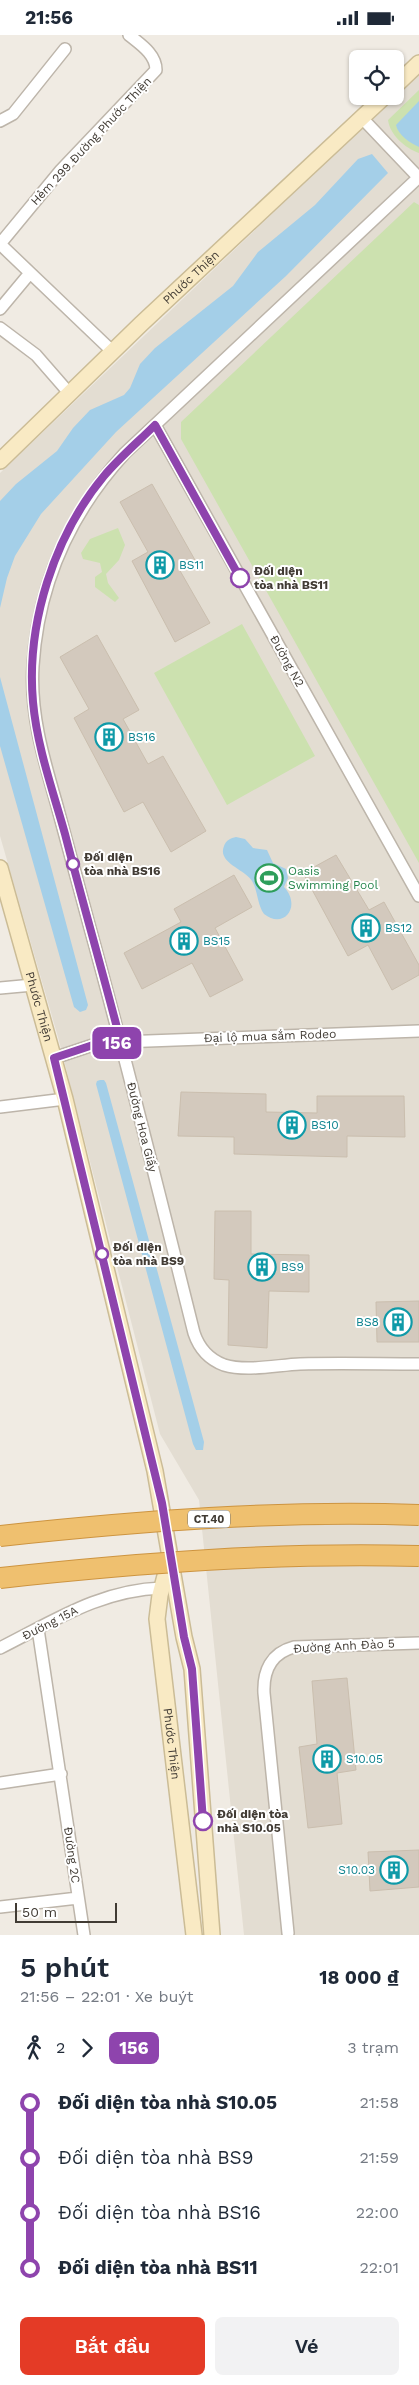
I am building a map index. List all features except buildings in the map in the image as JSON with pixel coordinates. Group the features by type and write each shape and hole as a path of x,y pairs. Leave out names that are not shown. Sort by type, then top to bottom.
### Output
{"highway":[{"name":"CT.40","path":"0,1536 220,1518 366,1513 419,1515"},
{"path":"0,1578 223,1560 368,1555 419,1556"}],"street":[{"name":"Hẻm 299 Đường Phước Thiện","path":"112,352 0,245 61,170 156,70 156,63 150,53 129,35"},
{"path":"0,121 12,114 65,49"},
{"path":"404,77 419,63"},
{"name":"Phước Thiện","path":"0,461 112,352 376,105"},
{"path":"362,118 419,178"},
{"name":"Đường Hoa Giấy","path":"419,178 155,425 104,476 78,514 55,561 42,601 33,664 33,701 38,739 121,1043 194,1333 207,1355 223,1364 237,1367 329,1363 419,1364"},
{"path":"0,309 30,273"},
{"path":"0,327 36,355 70,394"},
{"name":"Đường N2","path":"155,425 419,897"},
{"name":"Phước Thiện","path":"0,868 4,895 33,985 65,1099 155,1471 184,1637 192,1669 212,1935"},
{"path":"0,988 33,985"},
{"name":"Đại lộ mua sắm Rodeo","path":"54,1058 93,1045 419,1031"},
{"path":"0,1107 65,1099"},
{"name":"Phước Thiện","path":"171,1555 162,1588 158,1619 194,1935"},
{"name":"Đường 15A","path":"0,1648 99,1598 138,1589 162,1588"},
{"name":"Đường 2C","path":"38,1629 84,1935"},
{"name":"Đường Anh Đào 5","path":"288,1934 264,1693 264,1675 273,1660 280,1653 294,1647 419,1643"},
{"path":"0,1783 61,1774"},
{"path":"0,1907 78,1898"}],"shaded area":[{"path":"419,74 419,1935 244,1935 199,1500 160,1434 58,1037 0,836 0,473 386,105 404,105 404,88"}],"green space":[{"path":"419,90 419,153 399,140 389,126 388,120"},
{"path":"414,202 419,205 419,863 181,439 181,422"},
{"path":"118,528 125,545 119,560 106,574 108,583 119,598 115,602 95,587 95,577 102,572 100,563 83,559 81,553 90,539"},
{"path":"242,624 315,756 227,805 154,673"}],"water":[{"path":"419,101 419,147 408,141 397,129 396,125"},
{"path":"372,154 388,173 286,276 116,432 41,514 15,556 7,578 0,608 0,501 16,484 57,451 73,428 90,410 124,395 130,388 140,364 155,348 233,286 258,252 315,205 358,159"},
{"path":"0,677 88,1005 86,1010 80,1012 74,1007 0,746"},
{"name":"Oasis Swimming Pool","path":"236,837 245,839 253,848 267,850 273,863 286,869 288,878 284,887 289,894 291,908 284,917 278,919 271,918 264,914 252,881 224,857 225,844"},
{"path":"100,1080 104,1080 106,1083 204,1442 203,1450 196,1450 193,1444 96,1084"}],"bus line":[{"name":"156","path":"203,1821 192,1669 184,1637 162,1503 54,1058 93,1045 121,1043 38,739 32,684 35,644 42,601 55,561 66,537 91,493 104,476 155,425 240,578"}],"place":[{"name":"BS11","path":"160,565"},
{"name":"Đối diện tòa nhà BS11","path":"240,578"},
{"name":"BS16","path":"109,737"},
{"name":"Đối diện tòa nhà BS16","path":"73,864"},
{"name":"Oasis Swimming Pool","path":"269,878"},
{"name":"BS12","path":"366,928"},
{"name":"BS15","path":"184,941"},
{"name":"BS10","path":"292,1125"},
{"name":"Đối diện tòa nhà BS9","path":"102,1254"},
{"name":"BS9","path":"262,1267"},
{"name":"BS8","path":"398,1322"},
{"name":"S10.05","path":"327,1759"},
{"name":"Đối diện tòa nhà S10.05","path":"203,1821"},
{"name":"S10.03","path":"394,1870"}]}
